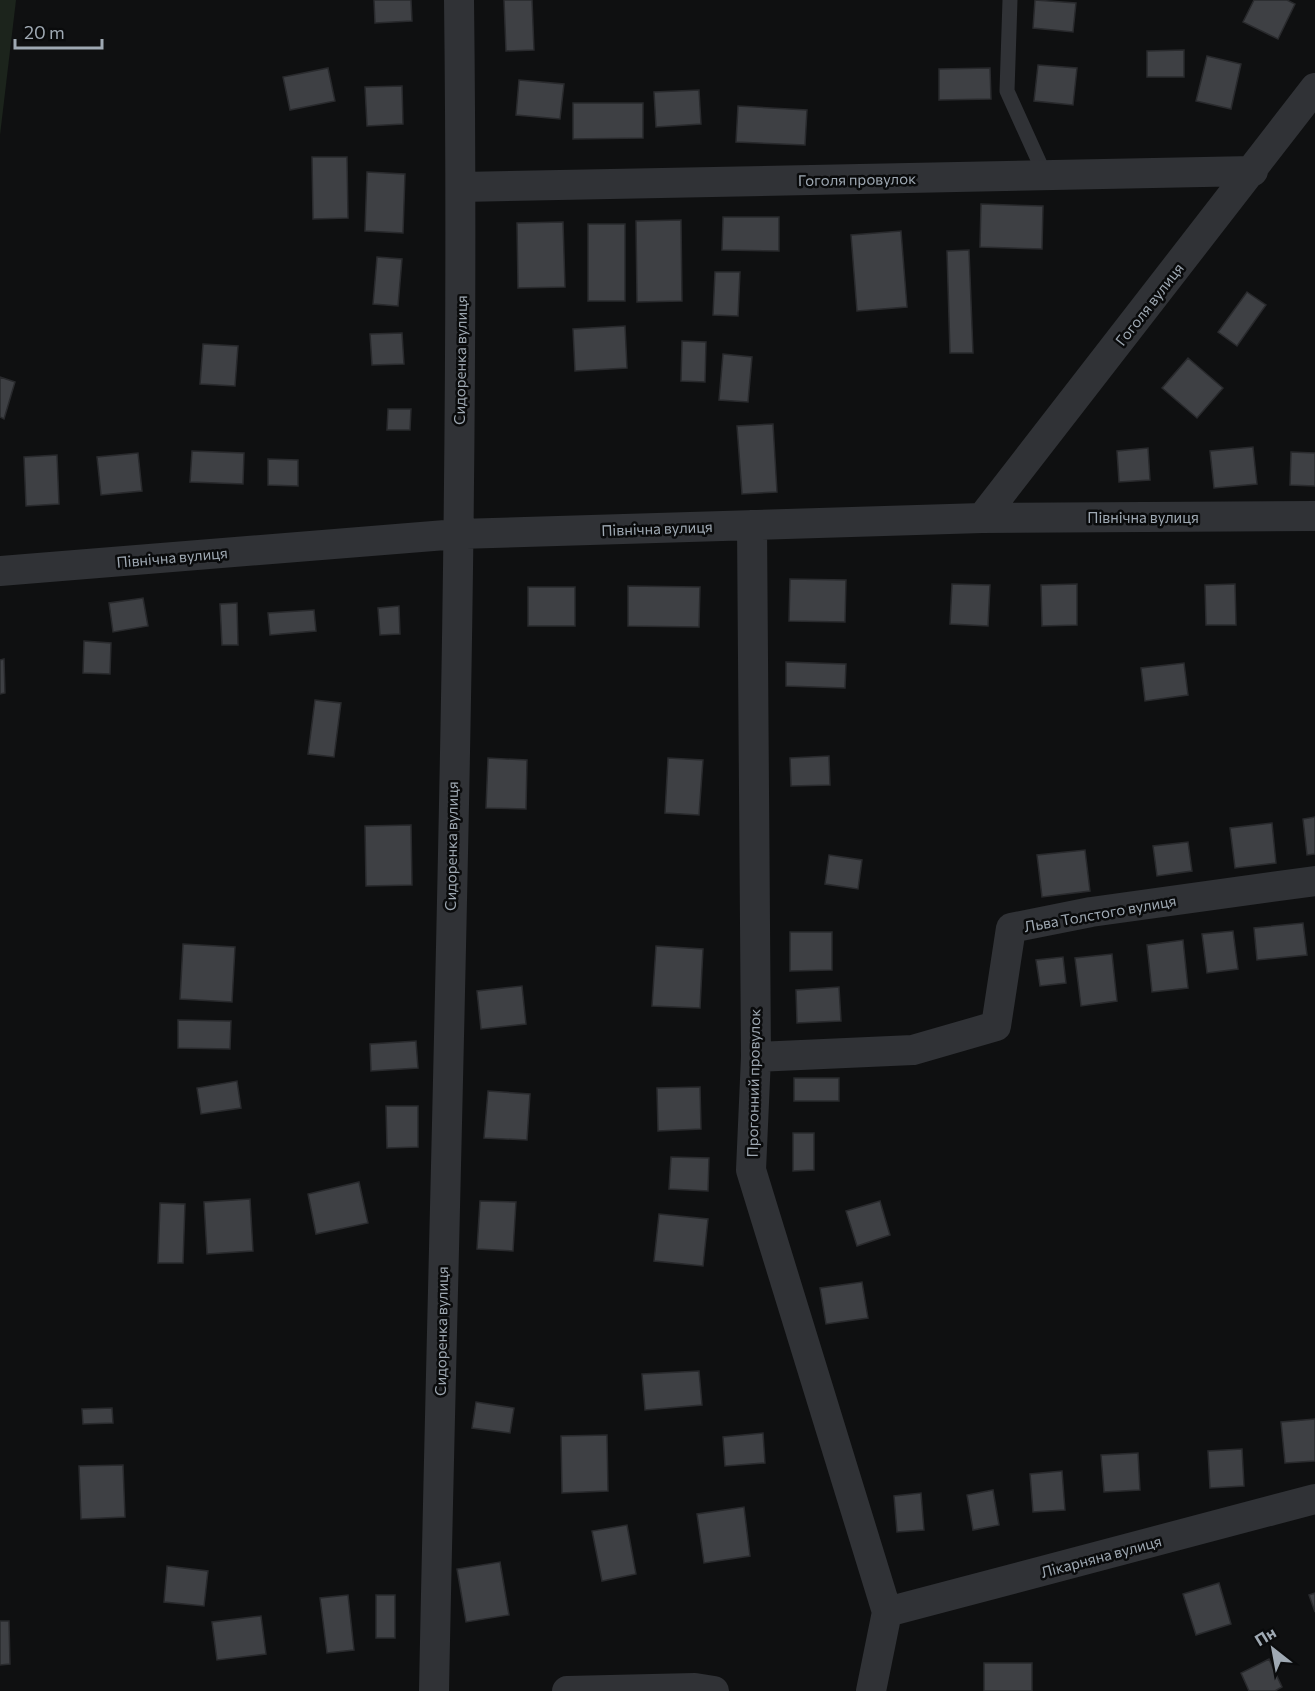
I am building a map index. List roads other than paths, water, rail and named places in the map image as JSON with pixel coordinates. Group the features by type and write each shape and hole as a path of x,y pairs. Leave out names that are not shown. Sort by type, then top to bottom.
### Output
{"street":[{"name":"Сидоренка вулиця","path":"434,1691 458,534 461,187 459,0"},
{"name":"Гоголя вулиця","path":"982,518 1253,171 1315,88"},
{"name":"Гоголя провулок","path":"461,187 1253,171"},
{"name":"Північна вулиця","path":"0,571 458,534 982,518 1315,516"},
{"name":"Прогонний провулок","path":"752,525 756,1058 751,1170 887,1612 871,1691"},
{"name":"Льва Толстого вулиця","path":"756,1058 913,1050 996,1026 1011,928 1091,912 1315,881"},
{"name":"Лікарняна вулиця","path":"887,1612 1315,1499"},
{"path":"567,1691 694,1688 714,1691"}],"lane":[{"path":"1010,0 1007,91 1045,175"}]}
